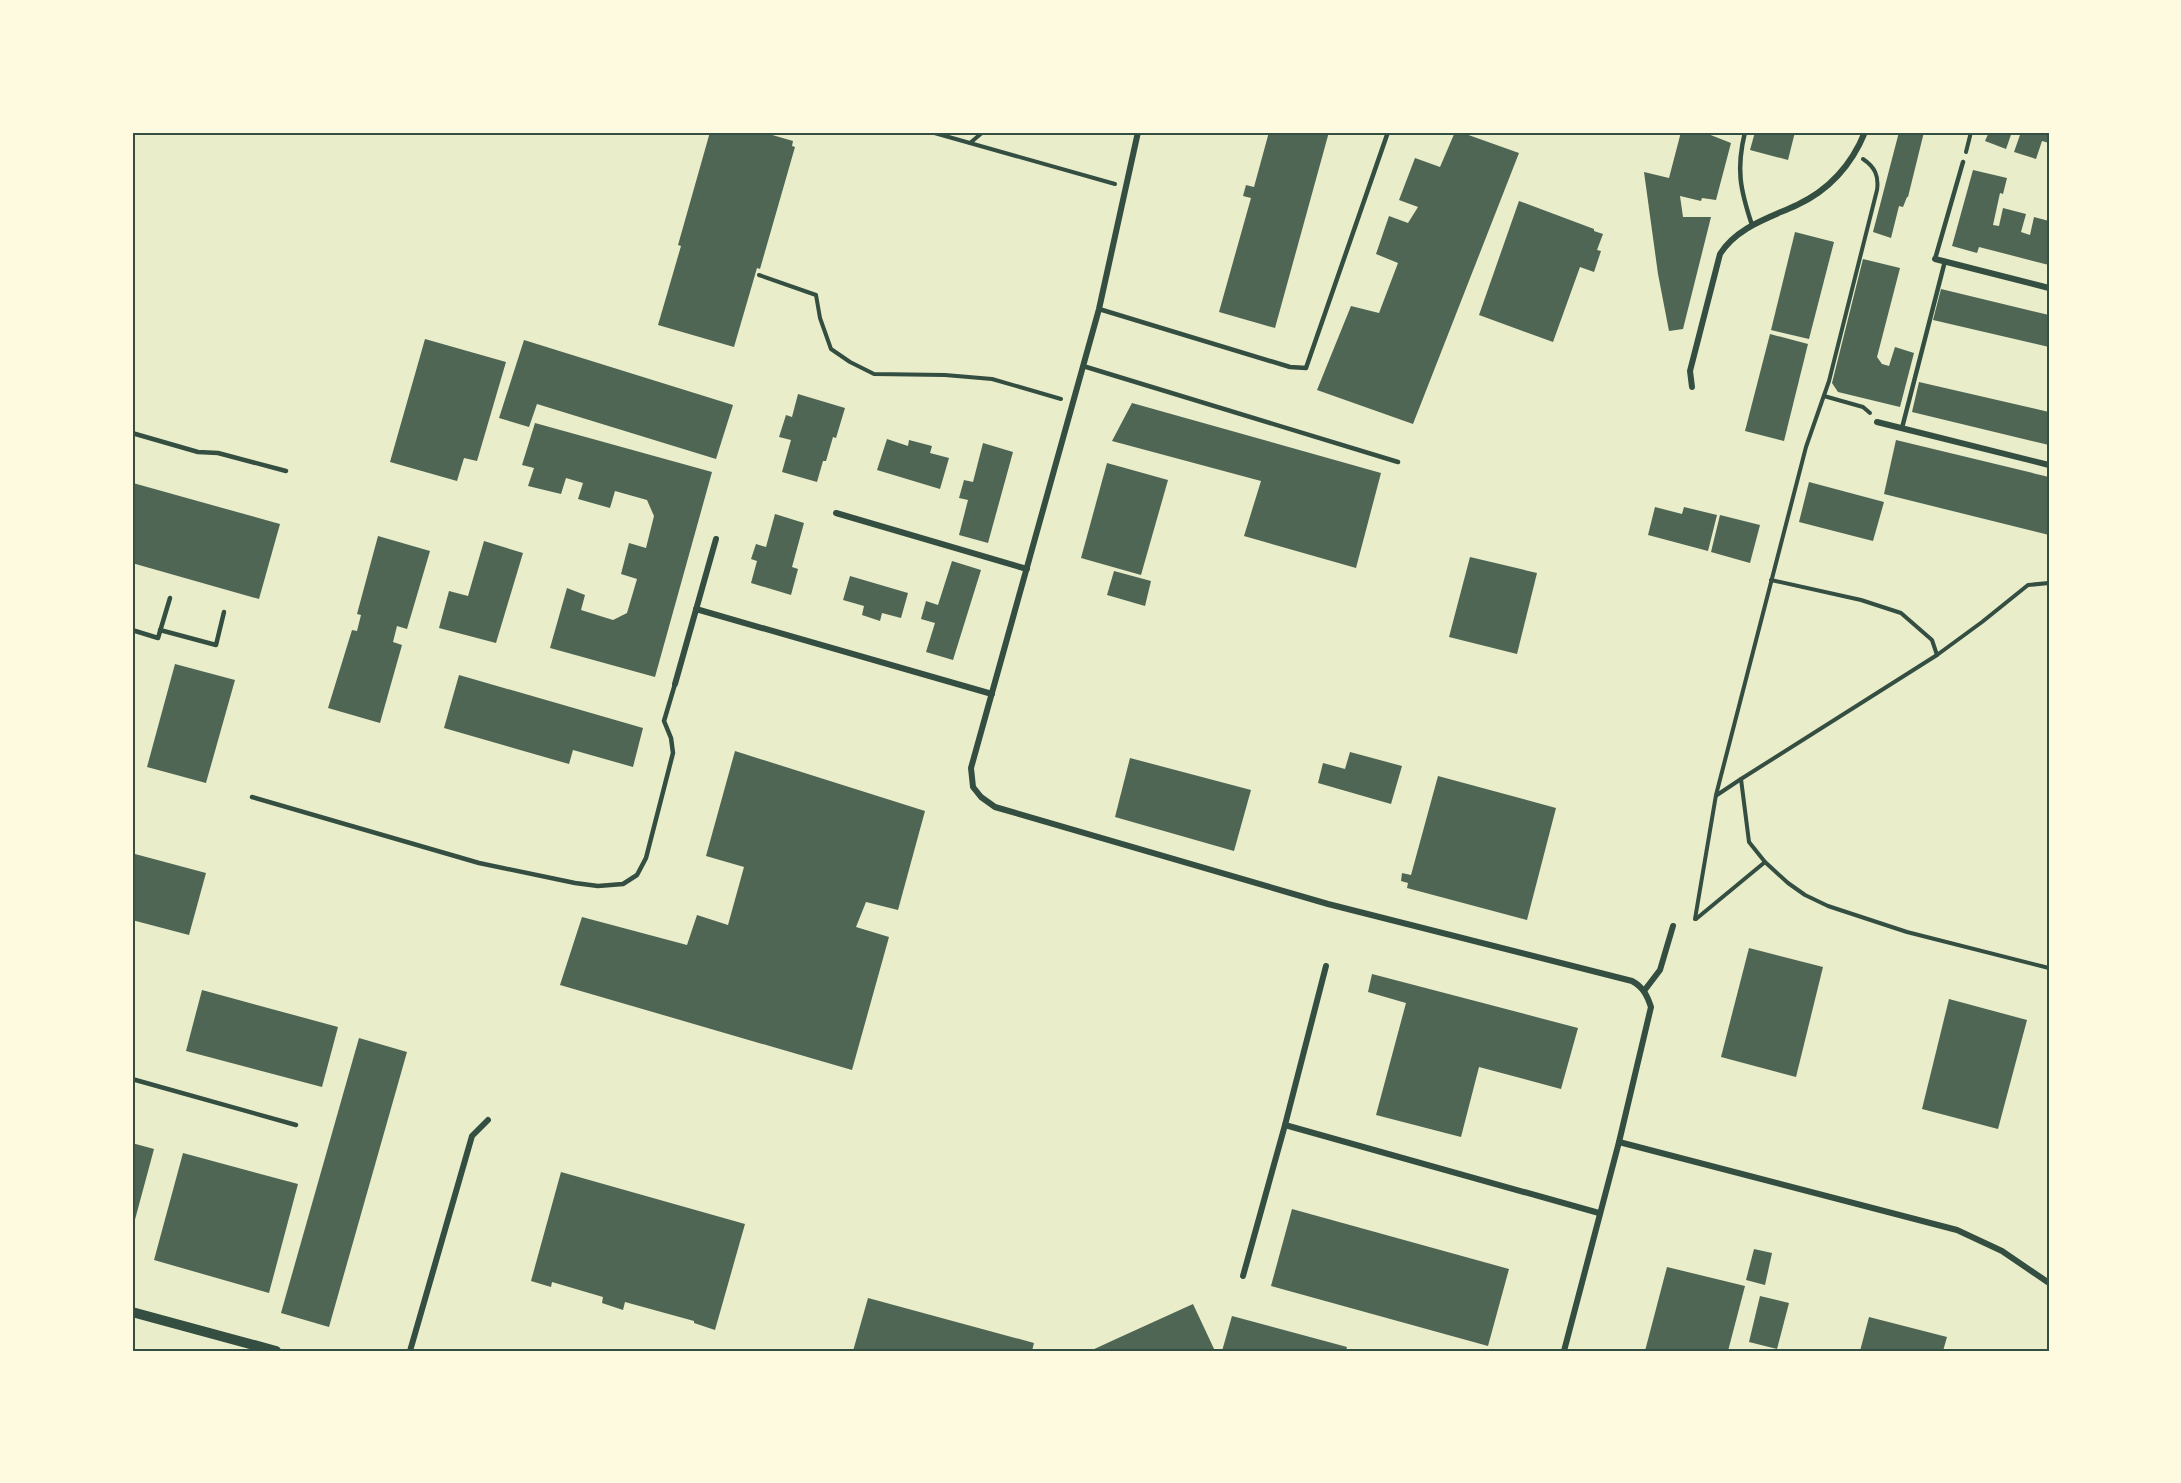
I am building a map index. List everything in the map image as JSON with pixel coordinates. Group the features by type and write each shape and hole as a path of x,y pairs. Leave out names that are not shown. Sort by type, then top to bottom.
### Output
{"street":[{"path":"1138,132 1099,309 971,768 973,787 981,797 995,807 1063,828 1379,918 1632,981 1644,991 1651,1007 1619,1142 1564,1351"},
{"path":"1692,387 1690,371 1720,254 1732,239 1752,225 1798,204 1832,182 1855,154 1865,132"},
{"path":"1935,259 2049,288"},
{"path":"1878,422 2049,465"},
{"path":"836,513 1027,569"},
{"path":"675,684 716,539"},
{"path":"696,609 992,694"},
{"path":"1644,991 1660,970 1673,926"},
{"path":"1243,1276 1326,966"},
{"path":"410,1351 472,1136 488,1120"},
{"path":"1285,1125 1599,1213"},
{"path":"1619,1142 1957,1230 2002,1251 2049,1283"},
{"path":"132,1312 276,1351"}],"lane":[{"path":"1099,309 1290,367 1306,368 1388,132"},
{"path":"1744,132 1739,167 1752,225"},
{"path":"1935,259 1963,162"},
{"path":"1902,428 1945,261"},
{"path":"1083,366 1398,462"},
{"path":"132,433 198,452 218,453 286,471"},
{"path":"132,630 158,638 170,598"},
{"path":"160,630 216,645 224,612"},
{"path":"252,797 536,876 598,886 623,884 637,875 646,858 673,753 671,738 664,721 675,684"},
{"path":"132,1079 296,1125"}],"path":[{"path":"931,132 1127,187"},
{"path":"970,143 983,132"},
{"path":"1963,162 1971,132"},
{"path":"1765,862 1695,919 1716,795 1806,447 1824,396 1878,180 1871,164 1855,154"},
{"path":"759,275 816,295 820,318 831,349 874,374 945,375 992,379 1073,403"},
{"path":"1824,396 1863,406 1878,422"},
{"path":"1771,580 1861,600 1901,613 1932,639 1937,655"},
{"path":"1716,795 1937,655 2028,585 2049,583"},
{"path":"1742,779 1749,842 1765,862 1805,896 1907,932 2049,969"}],"building":[{"path":"710,132 762,132 793,141 792,146 795,147 760,269 757,268 734,347 658,325"},
{"path":"1269,132 1329,132 1275,328 1219,312 1251,198 1243,196 1246,185 1254,187"},
{"path":"1455,132 1519,153 1413,424 1317,390 1351,306 1379,313 1398,263 1376,254 1389,216 1408,223 1418,207 1399,200 1415,158 1440,167"},
{"path":"1681,132 1703,132 1731,143 1716,200 1702,198 1701,201 1680,196 1683,217 1711,217 1683,329 1669,331 1658,274 1644,172 1669,178"},
{"path":"1755,132 1795,132 1788,160 1750,150"},
{"path":"1899,132 1924,132 1908,197 1903,207 1899,206 1891,238 1873,232"},
{"path":"1989,132 2012,132 2006,149 1985,141"},
{"path":"2021,132 2049,132 2049,143 2042,141 2036,159 2014,152"},
{"path":"1973,170 2007,178 2003,194 2000,193 1993,225 1999,226 2003,208 2026,214 2021,232 2030,235 2034,217 2049,221 2049,265 1979,247 1977,253 1952,246"},
{"path":"1519,201 1603,234 1597,250 1601,251 1594,272 1580,267 1553,342 1479,315"},
{"path":"1795,232 1834,242 1809,339 1771,330"},
{"path":"1863,259 1900,268 1877,357 1882,364 1889,366 1895,347 1914,353 1900,407 1838,392 1832,383"},
{"path":"1941,289 2049,315 2049,347 1933,320"},
{"path":"1770,334 1808,344 1784,441 1745,431"},
{"path":"425,339 506,362 477,461 464,458 457,481 390,462"},
{"path":"524,340 733,405 716,459 537,404 529,427 499,418"},
{"path":"1919,382 2049,412 2049,445 1912,412"},
{"path":"798,394 845,408 836,438 833,437 817,482 782,472 791,440 779,437 786,415 792,417"},
{"path":"1132,403 1381,473 1356,568 1244,536 1261,481 1112,441"},
{"path":"535,423 712,472 655,677 550,648 567,588 585,595 581,610 613,620 627,613 637,579 621,574 629,543 646,548 654,516 647,500 615,491 610,508 578,499 583,483 566,478 561,494 528,486 534,468 522,465"},
{"path":"887,439 908,446 909,440 932,446 930,453 949,458 940,489 877,470"},
{"path":"1896,440 2049,477 2049,535 1884,494"},
{"path":"983,443 1013,452 988,543 959,535 968,500 959,498 964,480 973,482"},
{"path":"1107,463 1168,480 1141,575 1081,558"},
{"path":"1809,482 1884,502 1873,541 1799,522"},
{"path":"133,483 280,524 259,599 132,563"},
{"path":"1655,507 1682,514 1684,507 1717,515 1708,551 1648,535"},
{"path":"775,514 804,523 792,567 798,569 791,595 751,583 757,561 751,559 756,544 766,547"},
{"path":"1720,515 1760,525 1750,563 1711,552"},
{"path":"378,536 430,551 407,629 397,626 393,642 402,645 380,723 328,708 352,630 357,631 361,615 357,614"},
{"path":"484,541 523,553 496,643 439,628 449,591 468,596"},
{"path":"1470,557 1537,573 1517,654 1449,637"},
{"path":"952,561 981,570 953,660 926,652 935,623 921,619 926,601 938,605"},
{"path":"1114,571 1151,581 1145,606 1107,595"},
{"path":"850,576 908,593 901,618 882,613 880,621 862,615 864,606 843,600"},
{"path":"175,664 235,680 206,783 147,767"},
{"path":"459,675 643,728 633,767 573,750 569,764 444,728"},
{"path":"735,751 925,811 898,910 866,902 856,927 889,937 852,1070 560,985 582,917 687,945 697,915 728,925 744,867 706,856"},
{"path":"1350,752 1402,766 1391,804 1318,783 1323,763 1345,769"},
{"path":"1130,758 1251,790 1234,851 1115,817"},
{"path":"1438,776 1556,808 1527,920 1407,888 1408,883 1401,881 1402,873 1411,875"},
{"path":"135,854 206,873 189,935 132,920 132,866"},
{"path":"1749,948 1823,967 1796,1077 1721,1057"},
{"path":"1372,974 1578,1028 1561,1089 1479,1067 1461,1137 1376,1115 1406,1003 1368,992"},
{"path":"202,990 338,1027 322,1087 186,1051"},
{"path":"1949,999 2027,1020 1998,1129 1922,1109"},
{"path":"359,1038 407,1052 329,1327 281,1313"},
{"path":"132,1143 154,1149 133,1227 132,1227"},
{"path":"183,1153 298,1184 269,1293 154,1260"},
{"path":"561,1172 745,1224 715,1330 694,1323 694,1321 625,1302 623,1310 602,1303 603,1297 552,1282 551,1287 531,1281"},
{"path":"1292,1209 1509,1269 1488,1346 1271,1286"},
{"path":"1754,1249 1772,1253 1765,1285 1746,1280"},
{"path":"1667,1267 1745,1286 1728,1351 1645,1351"},
{"path":"1760,1296 1789,1303 1777,1349 1749,1342"},
{"path":"868,1298 1034,1343 1032,1351 853,1351"},
{"path":"1193,1304 1215,1351 1090,1351 1116,1339"},
{"path":"1232,1316 1347,1347 1346,1351 1222,1351"},
{"path":"1869,1317 1947,1337 1943,1351 1860,1351"}]}
